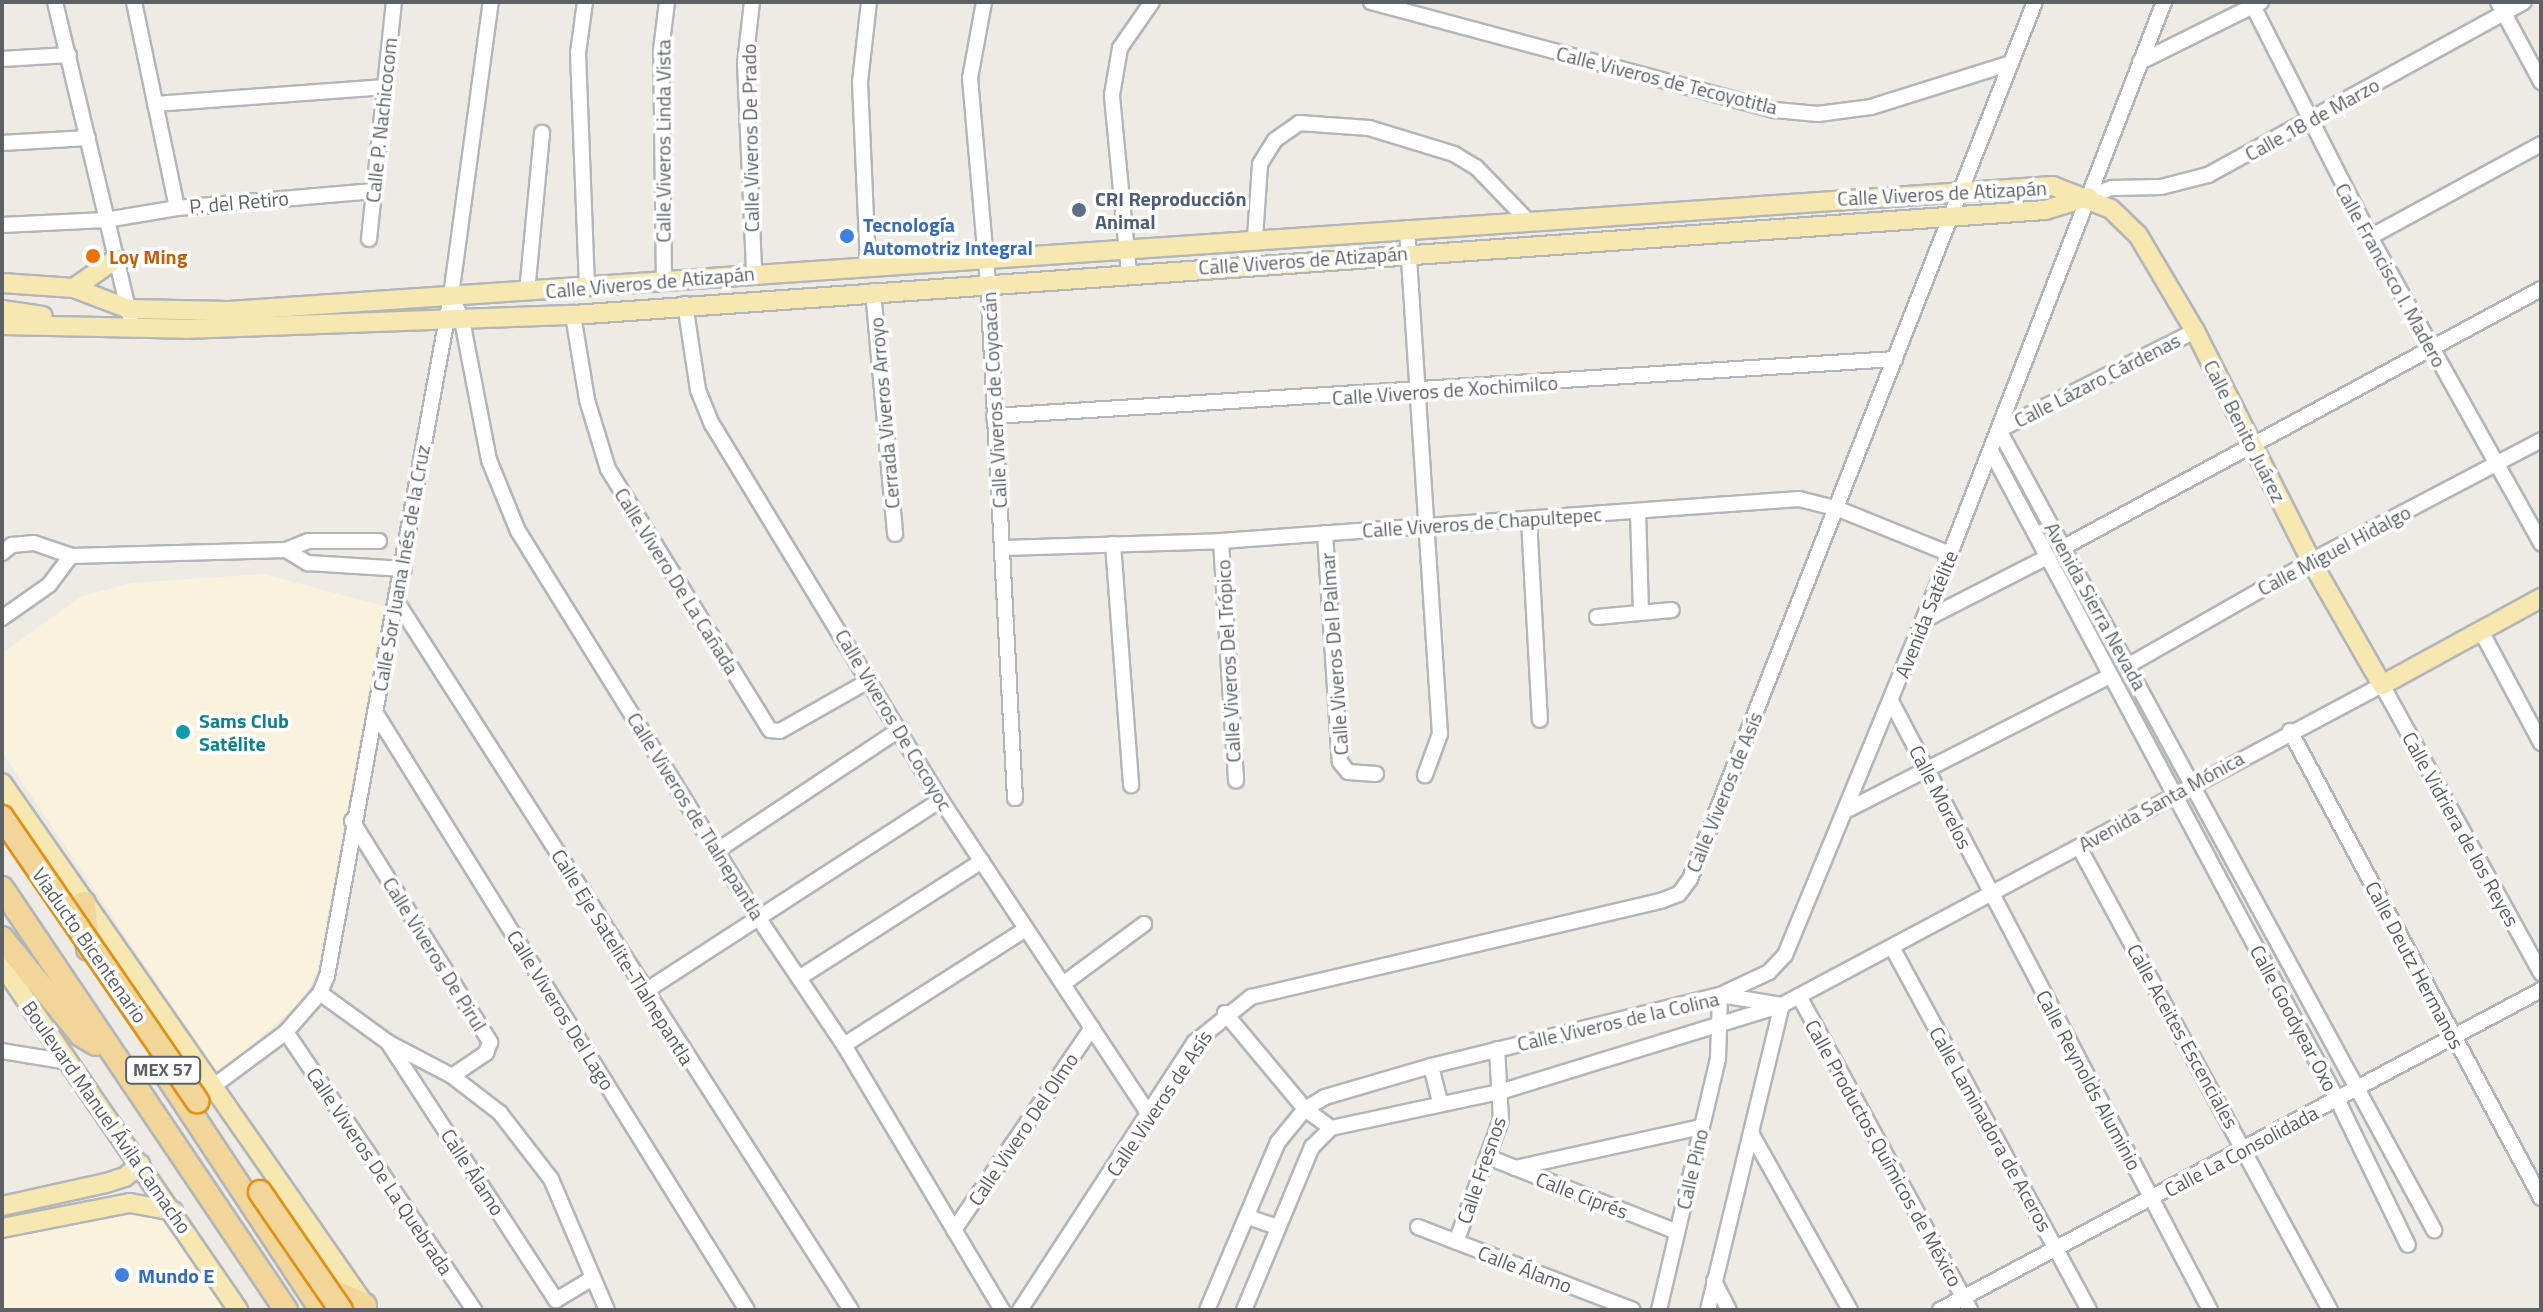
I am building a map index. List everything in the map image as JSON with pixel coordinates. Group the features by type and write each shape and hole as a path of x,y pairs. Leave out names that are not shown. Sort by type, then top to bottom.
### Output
{"highway":[{"name":"Viaducto Bicentenario","path":"2,817 341,1310"},
{"name":"MEX 57","path":"2,832 321,1310"},
{"name":"Boulevard Manuel Ávila Camacho","path":"2,888 286,1310"},
{"path":"84,903 89,959"},
{"path":"2,938 81,1035 109,1051"},
{"path":"299,1276 367,1308"}],"main road":[{"name":"Calle Viveros de Atizapán","path":"2,325 101,326 130,318 1960,189 2053,186 2088,197"},
{"name":"Calle Viveros de Atizapán","path":"2,283 74,288 130,318 453,320 573,315 685,304 1408,252 2045,210 2088,197"},
{"name":"Calle Benito Juárez","path":"2088,197 2111,209 2138,235 2195,331 2311,561 2382,685"},
{"path":"74,288 117,258"},
{"name":"Calle Viveros de Atizapán","path":"2,310 101,326"},
{"name":"Avenida Santa Mónica","path":"2382,685 2541,598"},
{"path":"2,783 215,1085 367,1308"},
{"name":"Boulevard Manuel Ávila Camacho","path":"2,965 238,1310"},
{"path":"2,1206 106,1183 125,1177 140,1164"},
{"path":"2,1228 130,1203 173,1211"}],"street":[{"path":"55,2 130,318"},
{"path":"134,2 177,208"},
{"name":"Calle P. Nachicocom","path":"369,239 394,2"},
{"path":"451,296 491,2"},
{"path":"585,2 578,53 587,286"},
{"name":"Calle Viveros Linda Vista","path":"664,281 661,50 667,2"},
{"name":"Calle Viveros De Prado","path":"752,2 745,63 754,273"},
{"path":"868,265 860,82 869,2"},
{"name":"Calle Viveros de Coyoacán","path":"984,2 970,78 988,283 1015,798"},
{"path":"1129,273 1112,95 1120,48 1152,2"},
{"name":"Calle Viveros de Tecoyotitla","path":"1371,2 1418,8 1775,110 1818,114 1916,96 2011,63"},
{"name":"Calle Viveros de Asís","path":"1020,1310 1150,1116 1195,1042 1225,1013 1269,989 1679,894 1690,879 2035,2"},
{"path":"2088,197 2164,2"},
{"name":"Calle 18 de Marzo","path":"2088,197 2112,188 2161,187 2208,175 2309,121 2501,8 2524,2"},
{"path":"2140,62 2255,4"},
{"name":"Calle Francisco I. Madero","path":"2255,4 2309,121 2370,237 2541,543"},
{"path":"2501,8 2541,82"},
{"path":"2,59 69,55"},
{"path":"155,104 385,87"},
{"path":"1255,238 1260,164 1275,140 1299,123 1369,128 1454,154 1476,167 1526,219"},
{"path":"527,292 542,133"},
{"path":"2,143 88,138"},
{"path":"2370,237 2541,144"},
{"name":"P. del Retiro","path":"2,225 106,220 177,208 374,191"},
{"name":"Avenida Satélite","path":"1720,995 1769,972 1785,955 1849,809 2088,197"},
{"path":"1407,228 1440,734 1425,775"},
{"path":"2064,547 2541,289"},
{"name":"Cerrada Viveros Arroyo","path":"873,291 895,534"},
{"name":"Calle Viveros de Tlalnepantla","path":"451,296 453,320 501,495 759,919 844,1045 1002,1310"},
{"name":"Calle Viveros De Cocoyoc","path":"685,304 698,390 712,424 941,800 1150,1116"},
{"name":"Calle Vivero De La Cañada","path":"573,315 587,400 608,469 770,730 780,731 870,680"},
{"name":"Calle Sor Juana Inés de la Cruz","path":"320,993 453,320"},
{"name":"Calle Lázaro Cárdenas","path":"1999,430 2195,331"},
{"name":"Calle Viveros de Xochimilco","path":"994,416 1419,393 1895,359"},
{"name":"Avenida Sierra Nevada","path":"1999,430 2194,783"},
{"name":"Calle Miguel Hidalgo","path":"2129,665 2311,561 2541,440"},
{"name":"Avenida Sierra Nevada","path":"1991,451 2173,794"},
{"name":"Calle Viveros de Chapultepec","path":"1003,548 1221,541 1799,499 1836,508 1950,554"},
{"path":"1638,511 1641,613"},
{"path":"1529,519 1540,720"},
{"name":"Calle Viveros Del Palmar","path":"1325,533 1337,746 1348,772 1376,774"},
{"path":"2,553 12,545 34,543 53,546 71,556 286,550 308,541 379,541"},
{"name":"Calle Viveros Del Trópico","path":"1221,541 1236,781"},
{"path":"1113,544 1131,785"},
{"path":"286,550 308,563 404,569"},
{"path":"2,618 49,585 71,556"},
{"path":"1924,620 2047,557"},
{"name":"Calle Eje Satelite-Tlalnepantla","path":"397,602 644,992 851,1310"},
{"path":"1597,617 1672,610"},
{"path":"2481,631 2541,743"},
{"path":"1849,809 2110,676"},
{"name":"Avenida Santa Mónica","path":"1782,1005 1893,949 2173,794 2382,685"},
{"name":"Calle Vidriera de los Reyes","path":"2382,685 2541,973"},
{"name":"Calle Morelos","path":"1891,701 1991,893"},
{"name":"Calle Viveros Del Lago","path":"375,712 747,1310"},
{"path":"718,850 900,729"},
{"name":"Calle Deutz Hermanos","path":"2290,731 2541,1198"},
{"name":"Calle Goodyear Oxo","path":"2194,783 2360,1087 2434,1230"},
{"name":"Calle Goodyear Oxo","path":"2173,794 2337,1099 2408,1245"},
{"path":"644,992 941,800"},
{"name":"Calle Viveros De Pirul","path":"352,821 490,1042 486,1053 452,1076"},
{"name":"Calle Aceites Escenciales","path":"2079,847 2330,1310"},
{"path":"799,978 982,861"},
{"name":"Calle Reynolds Aluminio","path":"1991,893 2210,1310"},
{"path":"1063,984 1144,924"},
{"path":"844,1045 1026,929"},
{"name":"Calle Laminadora de Aceros","path":"1893,949 2089,1310"},
{"name":"Calle La Consolidada","path":"1940,1310 1966,1304 2056,1249 2541,990"},
{"path":"215,1085 286,1032 320,993 389,1043 452,1076 500,1113 538,1158 565,1205 591,1279 607,1310"},
{"name":"Calle Viveros de la Colina","path":"1207,1310 1278,1142 1305,1109 1346,1089 1720,995 1782,1005"},
{"name":"Calle Pino","path":"1659,1310 1718,1059 1716,1028 1720,995"},
{"name":"Calle Productos Químicos de México","path":"1799,996 1966,1304"},
{"path":"1708,1310 1782,1005"},
{"name":"Calle Viveros de la Colina","path":"1331,1128 1503,1091 1716,1028 1782,1005"},
{"path":"1225,1013 1305,1109 1331,1128 1312,1147 1244,1310"},
{"name":"Calle Vivero Del Olmo","path":"954,1230 1092,1028"},
{"name":"Calle Viveros De La Quebrada","path":"286,1032 474,1310"},
{"name":"Calle Álamo","path":"389,1043 556,1300 591,1279"},
{"name":"Calle Fresnos","path":"1456,1242 1501,1120 1503,1091 1497,1049"},
{"path":"2,1051 68,1062"},
{"path":"1431,1066 1440,1103"},
{"path":"1515,1168 1701,1127"},
{"path":"1751,1133 1850,1310"},
{"name":"Calle Ciprés","path":"1488,1157 1677,1232"},
{"path":"1248,1217 1277,1227"},
{"name":"Calle Álamo","path":"1418,1227 1633,1310"},
{"path":"1714,1281 1729,1310"}],"shaded area":[{"path":"263,574 384,606 317,972 302,1000 219,1075 2,752 2,653 82,596 132,583"},
{"name":"Mundo E","path":"95,1211 173,1211 238,1310 2,1310 2,1228"}],"place":[{"name":"CRI Reproducción Animal","path":"1079,210"},
{"name":"Tecnología Automotriz Integral","path":"847,236"},
{"name":"Loy Ming","path":"93,256"},
{"name":"Sams Club Satélite","path":"183,732"},
{"name":"Mundo E","path":"122,1275"}]}
